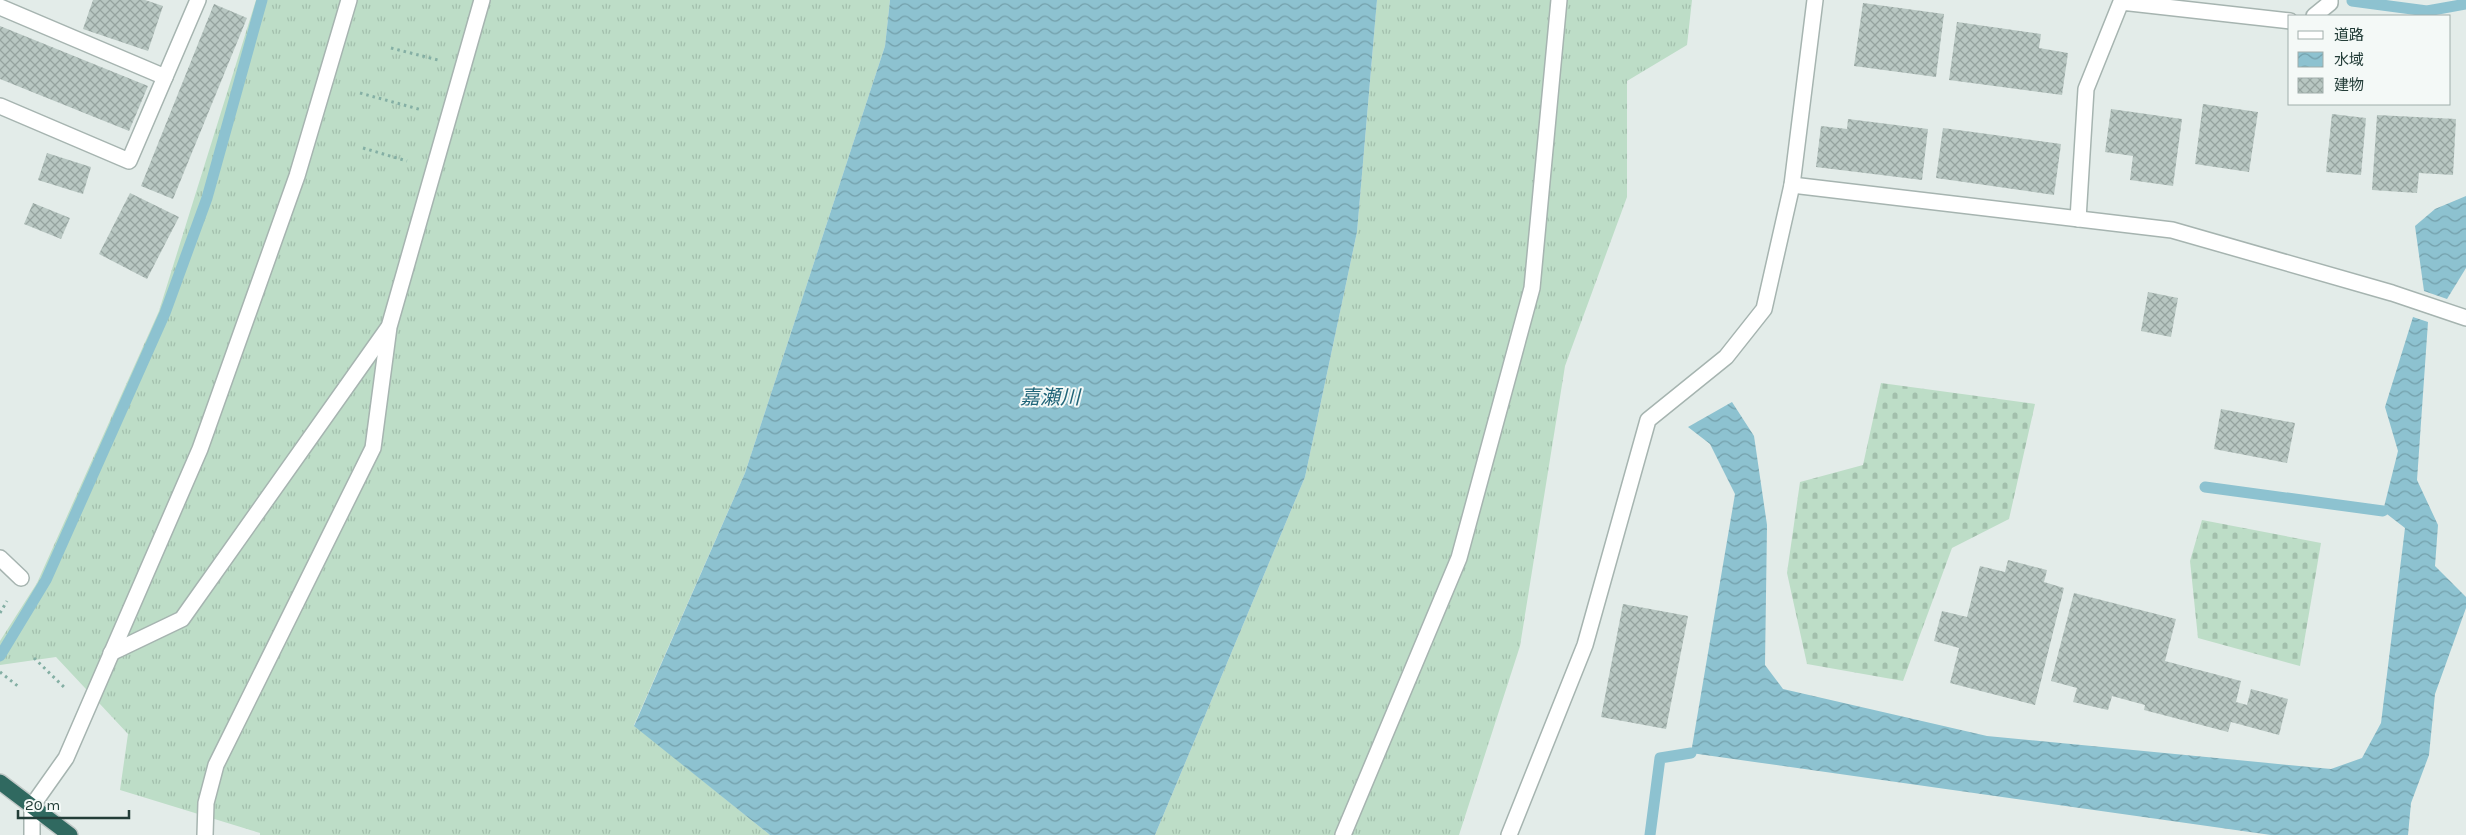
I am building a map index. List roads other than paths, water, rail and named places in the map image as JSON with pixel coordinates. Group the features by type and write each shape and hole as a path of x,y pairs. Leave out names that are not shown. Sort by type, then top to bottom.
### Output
{"highway":[{"path":"0,782 70,835"}],"street":[{"path":"0,106 130,161 198,0"},
{"path":"32,835 32,806 66,758 200,449 297,176 349,0"},
{"path":"205,835 206,804 216,765 373,448 389,327 482,0"},
{"path":"1343,835 1459,558 1532,288 1559,0"},
{"path":"1509,835 1585,645 1648,420 1726,357 1764,309 1792,185 1815,0"},
{"path":"2315,15 2330,3 2330,0"},
{"path":"2078,219 2086,89 2121,2 2288,21"},
{"path":"0,7 165,77"},
{"path":"1792,185 2172,230 2392,293 2466,318"},
{"path":"111,653 182,619 389,327"},
{"path":"0,558 21,578"}],"water":[{"name":"嘉瀬川","path":"890,0 1377,0 1357,232 1305,477 1155,835 770,835 634,726 745,473 885,46"},
{"path":"2466,196 2466,268 2447,299 2424,291 2415,226 2435,209"},
{"path":"2413,317 2428,322 2417,480 2438,525 2435,566 2466,597 2466,608 2435,694 2429,755 2411,803 2408,835 2271,835 1691,753 1735,494 1710,444 1688,427 1732,402 1754,436 1767,525 1765,665 1783,689 1987,736 2331,769 2362,758 2381,723 2405,528 2383,511 2398,451 2385,407"}],"waterway":[{"path":"0,656 46,580 165,313 207,198 262,0"},
{"path":"2352,1 2427,11 2466,4"},
{"path":"2205,487 2383,511"},
{"path":"1650,835 1660,758 1691,753"}]}
